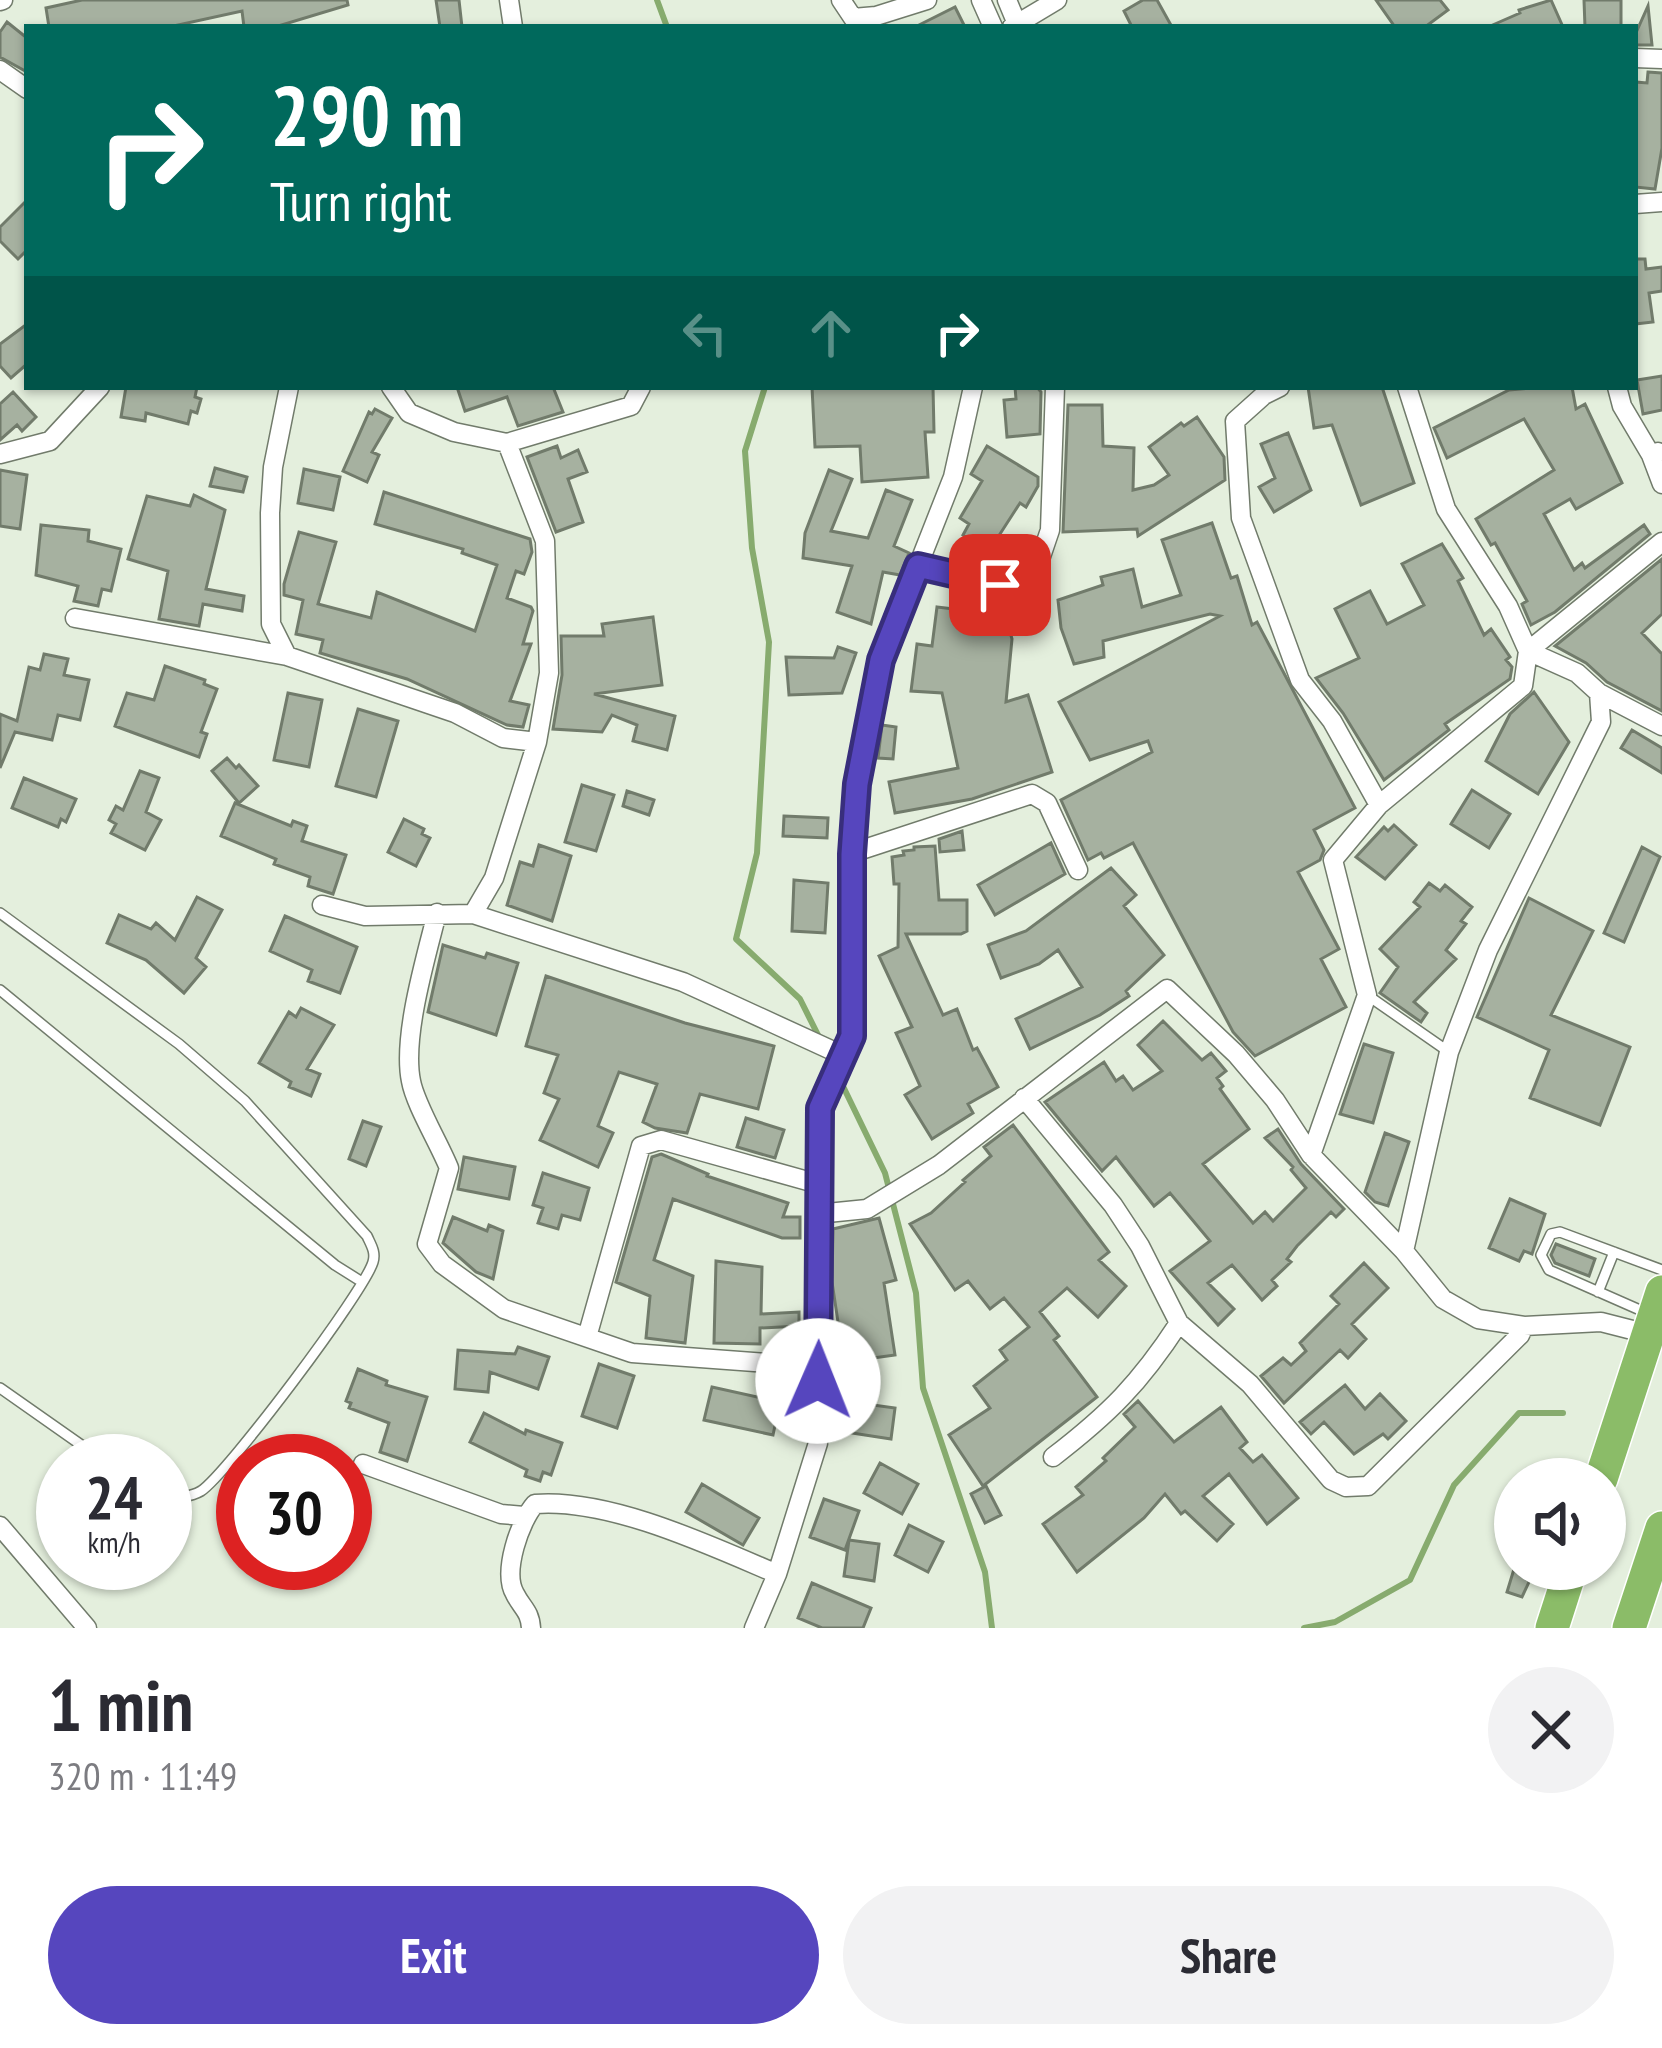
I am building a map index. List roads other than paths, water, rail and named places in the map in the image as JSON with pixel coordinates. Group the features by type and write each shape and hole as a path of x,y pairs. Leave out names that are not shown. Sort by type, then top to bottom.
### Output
{"highway":[{"path":"1608,1458 1655,1314"},
{"path":"1629,1628 1662,1528"},
{"path":"1552,1628 1564,1590"}],"street":[{"path":"842,0 853,18 927,0"},
{"path":"1017,24 1057,0"},
{"path":"0,454 50,441 97,390"},
{"path":"287,656 271,624 270,513 272,467 289,390"},
{"path":"393,390 409,413 454,432 507,443 631,406 639,390"},
{"path":"754,1628 777,1574 818,1443 820,1108 852,1036 852,854 857,784 881,660 952,477 972,390"},
{"path":"918,566 1000,585 1031,586 1050,530 1055,390"},
{"path":"1274,390 1235,421 1241,518 1300,680 1332,722 1379,805"},
{"path":"1311,1155 1367,994 1333,860 1379,805 1522,686 1528,651 1508,606 1446,508 1408,390"},
{"path":"1618,390 1622,406 1656,453 1662,484"},
{"path":"473,914 494,878 537,742 549,673 545,541 507,443"},
{"path":"1528,651 1662,542"},
{"path":"75,618 287,656 455,713 503,738 537,742"},
{"path":"1528,651 1577,673 1599,693 1662,726"},
{"path":"1404,1251 1449,1052 1488,950 1601,722 1599,693"},
{"path":"503,738 527,769"},
{"path":"852,854 1032,794 1047,803 1078,870"},
{"path":"322,905 365,916 473,914 683,982 842,1055"},
{"path":"437,914 410,1054 411,1084 449,1168 427,1244 442,1264 504,1309 632,1353 795,1365 819,1355"},
{"path":"817,1214 867,1210 939,1165 1167,989 1236,1054 1275,1100 1311,1155 1404,1251 1443,1299 1478,1318 1524,1326 1655,1314"},
{"path":"1024,1098 1113,1205 1141,1246 1179,1323 1250,1384 1331,1480 1346,1487 1368,1486 1524,1326"},
{"path":"587,1337 641,1146 661,1140 822,1184"},
{"path":"1053,1456 1110,1413 1151,1366 1179,1323"},
{"path":"372,1467 501,1514 524,1516"},
{"path":"531,1628 526,1606 513,1593 512,1570 524,1516 535,1504 550,1502 681,1532 777,1574"},
{"path":"0,1526 86,1628"}],"lane":[{"path":"0,913 178,1045 245,1101 367,1236 374,1251 362,1282 237,1454 200,1492 192,1494"},
{"path":"0,990 335,1265 362,1282"},
{"path":"1367,994 1449,1052"},
{"path":"1655,1314 1549,1270 1541,1256 1551,1234 1557,1232 1662,1270"},
{"path":"1598,1292 1614,1252"},
{"path":"0,1388 66,1434"}],"waterway":[{"path":"657,0 666,24"},
{"path":"764,390 745,451 752,548 769,642 757,853 736,939 800,999 820,1039"},
{"path":"839,1078 885,1173 916,1293 923,1388 985,1572 992,1628"},
{"path":"1304,1628 1335,1622 1410,1580 1454,1485 1519,1413 1563,1413"}]}
